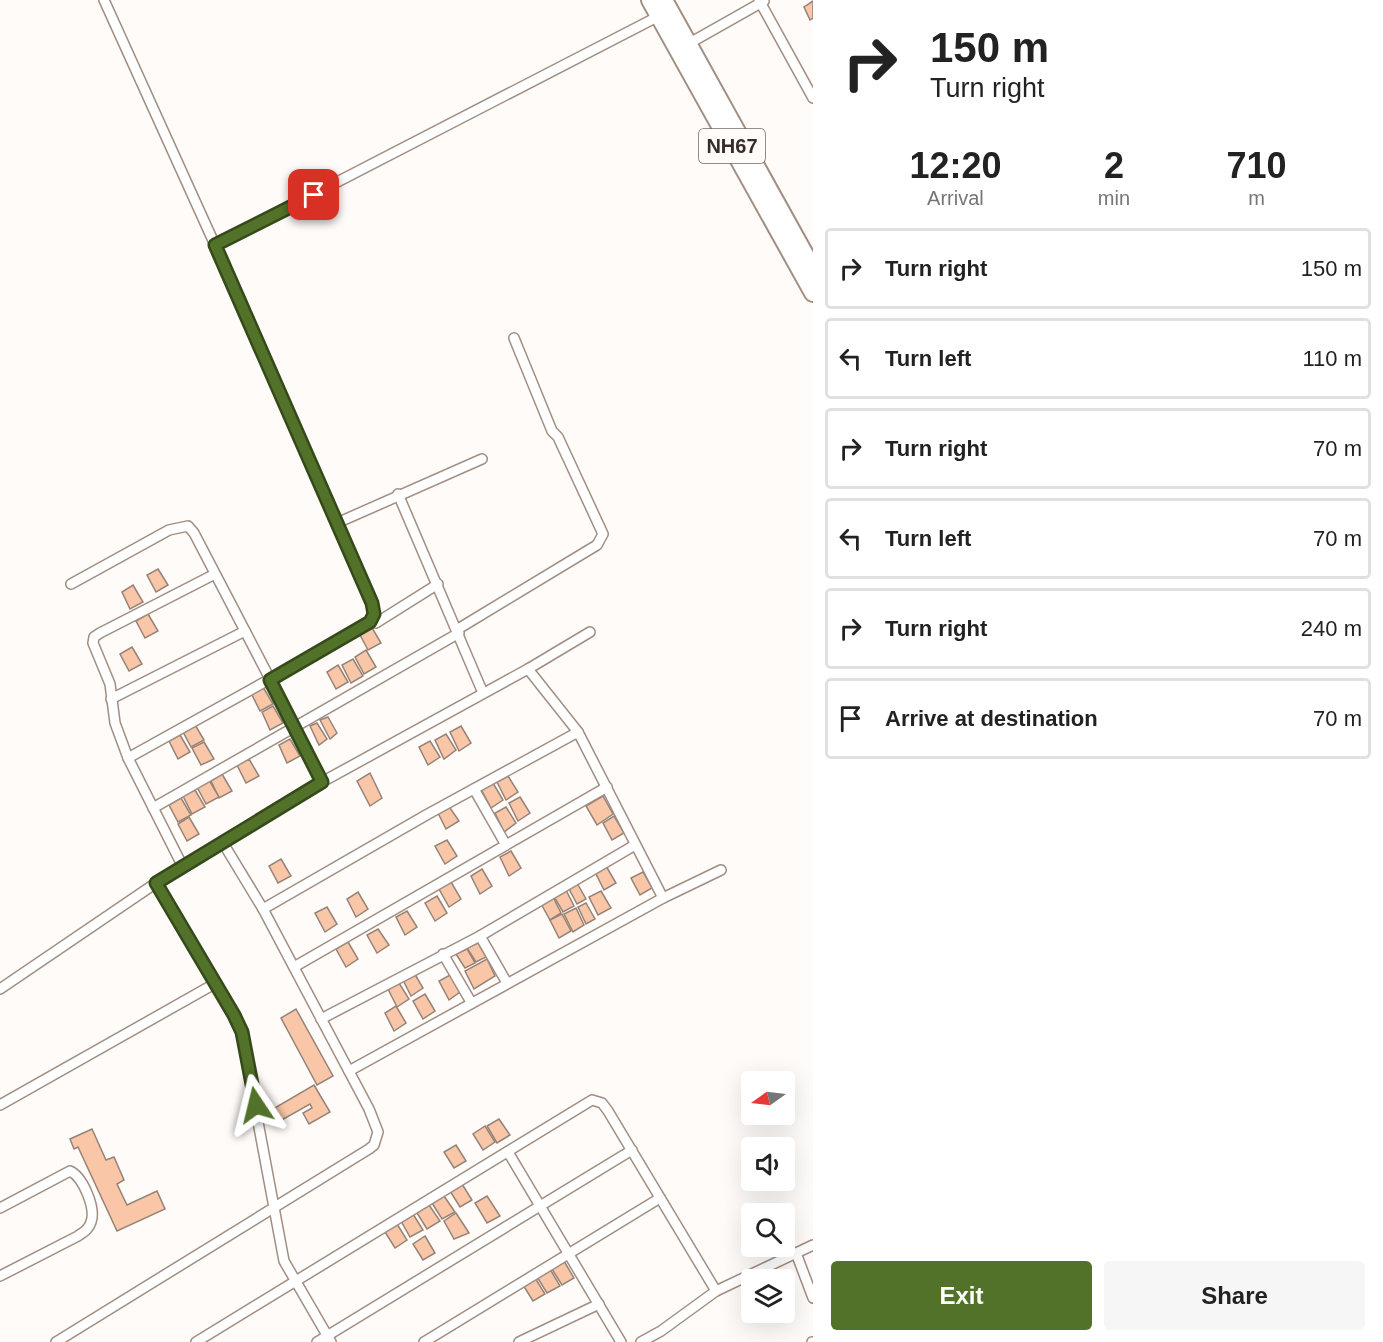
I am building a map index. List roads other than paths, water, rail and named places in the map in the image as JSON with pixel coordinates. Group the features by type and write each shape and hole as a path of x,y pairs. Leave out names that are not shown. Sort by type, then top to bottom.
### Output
{"highway":[{"name":"NH67","path":"650,0 661,8 688,45 813,269"},
{"name":"NH67","path":"661,8 813,293"}],"street":[{"path":"104,0 215,245 372,603 374,614 370,622 128,758"},
{"path":"688,45 762,1 813,98"},
{"path":"215,245 661,8"},
{"path":"459,633 458,629 597,544 603,534 558,438 552,431 514,338"},
{"path":"337,523 398,494 482,459"},
{"path":"398,494 483,693"},
{"path":"71,584 180,526 188,526 194,533 322,782"},
{"path":"183,867 128,758 115,723 110,684 93,643 94,637 215,574"},
{"path":"376,623 438,584"},
{"path":"111,699 245,631"},
{"path":"0,989 156,883 322,782 528,669 590,632"},
{"path":"153,808 459,633"},
{"path":"528,669 578,732 663,898"},
{"path":"263,909 578,732"},
{"path":"294,967 606,787"},
{"path":"474,789 506,845"},
{"path":"56,1342 374,1145 378,1132 376,1125 349,1071 263,909 223,843"},
{"path":"321,1019 480,936 635,845"},
{"path":"349,1071 663,898 721,870"},
{"path":"156,883 216,983 242,1032 284,1261 329,1339"},
{"path":"480,936 507,983"},
{"path":"443,954 471,1002"},
{"path":"0,1105 216,983"},
{"path":"196,1342 586,1102 597,1100 608,1111 716,1291"},
{"path":"317,1342 329,1339 540,1205 632,1150"},
{"path":"507,1152 621,1342"},
{"path":"0,1208 70,1171 77,1176 88,1197 93,1216 87,1230 78,1236 0,1276"},
{"path":"424,1342 660,1197"},
{"path":"641,1342 661,1331 716,1291 813,1245"},
{"path":"796,1253 813,1298"},
{"path":"519,1342 599,1304"},
{"path":"661,1331 663,1342"}]}
